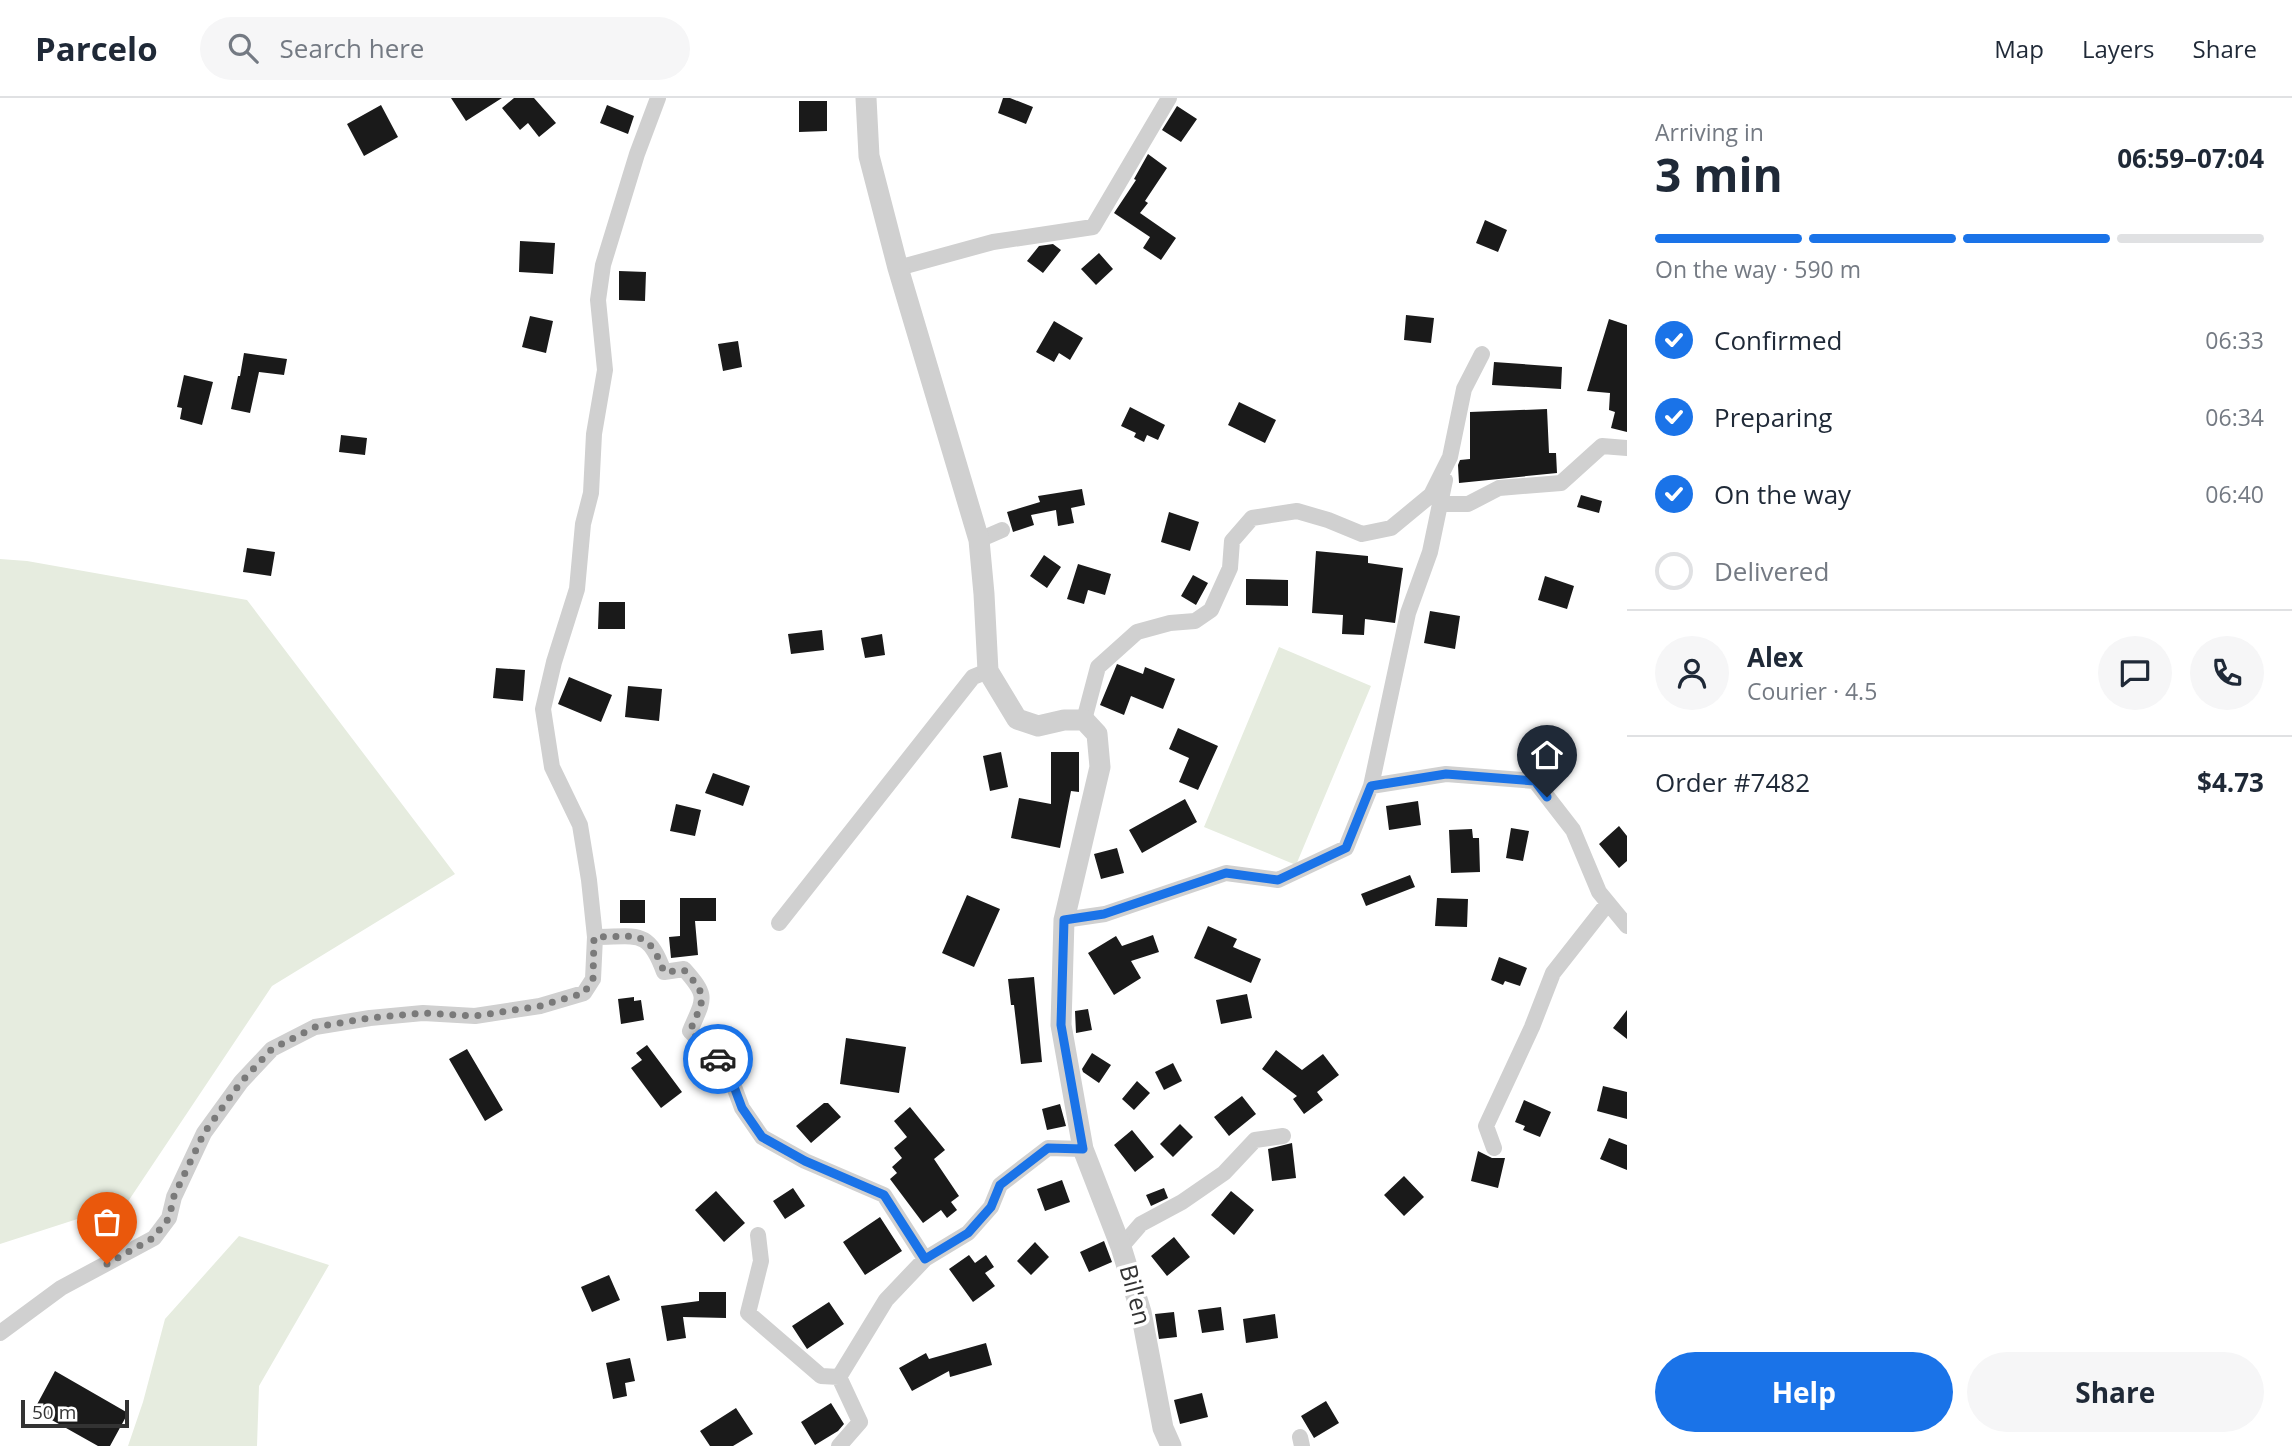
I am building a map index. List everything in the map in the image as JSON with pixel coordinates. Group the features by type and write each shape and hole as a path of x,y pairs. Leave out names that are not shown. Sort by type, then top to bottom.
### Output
{"street":[{"path":"0,1333 61,1288 153,1238 169,1218 174,1196 204,1133 241,1082 272,1049 315,1027 370,1018 423,1013 475,1016 540,1006 584,993 593,979 594,937 590,880 580,825 552,767 543,709 554,662 577,589 583,524 591,493 594,434 605,370 598,300 603,265 637,154 658,98"},
{"path":"866,98 869,156 898,268 979,540 988,671 1017,719 1038,726 1064,720 1084,720 1098,667 1137,632 1170,623 1195,621 1211,610 1230,568 1232,541 1252,519 1297,511 1362,534 1391,528 1431,495 1450,457"},
{"path":"898,268 993,242 1093,227 1169,98"},
{"path":"1064,920 1104,914 1226,873 1278,880 1346,848 1371,786 1408,613 1430,552 1464,389 1482,354"},
{"path":"1440,504 1468,503 1499,488 1561,483 1602,446 1627,448"},
{"path":"979,540 1002,530"},
{"path":"779,923 973,677 988,671"},
{"name":"Bil'en","path":"1084,720 1097,734 1100,767 1064,920 1061,1025 1083,1149 1121,1247 1141,1312 1163,1428 1171,1446"},
{"path":"1371,786 1446,774 1535,781 1573,830 1599,892 1627,926"},
{"path":"1494,1148 1486,1126 1532,1027 1553,973 1608,903"},
{"path":"594,937 639,937 655,948 664,972 684,970 701,989 702,1003 690,1031 727,1068 742,1108 762,1137 805,1161 884,1195 925,1259"},
{"path":"1121,1247 1141,1224 1182,1202 1224,1173 1255,1140 1283,1136"},
{"path":"839,1377 886,1300 925,1259 968,1233 991,1207 1000,1185 1048,1148 1083,1149"},
{"path":"758,1235 761,1261 748,1313 821,1376 839,1377"},
{"path":"839,1377 860,1422 839,1446"}],"shaded area":[{"path":"0,559 27,561 247,600 455,874 272,986 127,1203 0,1244"},
{"path":"1279,647 1371,686 1296,865 1204,827"},
{"path":"239,1236 329,1265 259,1386 257,1446 128,1446 165,1319"}],"building":[{"path":"451,98 502,98 466,121"},
{"path":"514,98 534,98 556,123 539,137 528,123 520,130 502,108"},
{"path":"1003,98 1033,107 1026,124 998,113"},
{"path":"799,101 827,101 827,131 799,132"},
{"path":"381,105 398,137 364,156 347,124"},
{"path":"607,105 634,116 628,134 600,123"},
{"path":"1177,106 1197,119 1181,142 1162,130"},
{"path":"1148,154 1167,168 1140,213 1176,238 1161,260 1143,248 1150,237 1114,213 1136,180 1134,179"},
{"path":"1485,220 1507,230 1498,252 1476,243"},
{"path":"520,241 555,243 553,274 519,272"},
{"path":"1053,244 1061,250 1043,273 1027,261 1039,246"},
{"path":"1099,253 1113,269 1096,285 1081,269"},
{"path":"619,271 646,272 645,301 619,300"},
{"path":"1406,315 1434,318 1431,343 1404,340"},
{"path":"530,316 553,321 546,353 522,347"},
{"path":"1609,319 1627,325 1627,432 1611,428 1615,412 1609,410 1610,393 1587,391"},
{"path":"1054,321 1083,338 1070,360 1059,353 1054,362 1036,352"},
{"path":"738,341 742,367 723,371 718,344"},
{"path":"244,353 287,359 284,375 259,372 250,413 231,409"},
{"path":"1494,362 1562,367 1561,389 1492,385"},
{"path":"184,375 213,382 202,425 180,419 182,408 177,407"},
{"path":"1239,402 1276,420 1265,443 1228,425"},
{"path":"1130,407 1165,425 1158,440 1147,435 1144,442 1134,437 1136,433 1121,426"},
{"path":"1547,409 1549,453 1556,453 1557,473 1459,483 1460,460 1470,459 1470,412"},
{"path":"341,435 367,438 365,455 339,452"},
{"path":"1082,489 1085,505 1071,508 1074,523 1058,526 1056,510 1031,515 1034,525 1013,532 1007,512 1040,502 1038,496"},
{"path":"1581,495 1602,501 1599,513 1577,507"},
{"path":"1169,512 1199,522 1190,551 1161,542"},
{"path":"247,548 275,552 271,576 243,572"},
{"path":"1316,551 1368,556 1368,563 1403,568 1395,623 1365,619 1364,635 1342,634 1343,615 1312,613"},
{"path":"1044,555 1061,567 1047,588 1030,576"},
{"path":"1078,564 1111,574 1105,595 1088,590 1084,604 1067,599"},
{"path":"1193,575 1208,583 1196,605 1181,596"},
{"path":"1545,576 1574,586 1567,609 1538,600"},
{"path":"1246,579 1288,580 1288,606 1246,605"},
{"path":"599,602 625,602 625,629 598,629"},
{"path":"1430,611 1460,616 1455,649 1424,643"},
{"path":"822,630 824,650 791,654 788,634"},
{"path":"882,634 885,655 865,658 861,638"},
{"path":"1117,664 1143,674 1145,667 1175,679 1163,709 1131,696 1124,715 1100,705"},
{"path":"496,668 525,670 523,701 493,698"},
{"path":"569,677 612,695 601,722 558,704"},
{"path":"628,686 662,689 659,721 625,717"},
{"path":"1178,728 1218,746 1198,790 1179,782 1189,758 1169,749"},
{"path":"1001,752 1008,787 990,791 983,756"},
{"path":"1051,752 1079,752 1079,792 1071,791 1060,848 1011,838 1019,798 1051,804"},
{"path":"713,773 750,786 743,806 705,793"},
{"path":"1185,799 1197,822 1142,853 1129,830"},
{"path":"1418,801 1421,825 1389,830 1386,806"},
{"path":"676,804 701,810 695,836 670,831"},
{"path":"1619,826 1627,836 1627,861 1619,868 1599,844"},
{"path":"1511,828 1529,831 1523,861 1506,858"},
{"path":"1472,829 1473,838 1479,838 1480,872 1451,873 1449,830"},
{"path":"1117,848 1124,873 1101,879 1094,854"},
{"path":"1410,875 1415,887 1366,906 1361,894"},
{"path":"967,895 1000,909 974,967 942,953"},
{"path":"680,898 716,898 716,921 695,921 698,955 671,958 669,937 680,936"},
{"path":"1437,898 1468,899 1467,927 1435,926"},
{"path":"620,900 645,900 645,923 620,923"},
{"path":"1208,926 1237,939 1233,947 1261,959 1251,983 1194,958"},
{"path":"1153,935 1159,952 1131,961 1141,978 1114,995 1088,953 1116,936 1122,946"},
{"path":"1499,957 1527,968 1520,986 1505,981 1503,985 1491,980"},
{"path":"1034,977 1042,1062 1021,1064 1008,979"},
{"path":"1247,994 1252,1018 1221,1024 1216,1000"},
{"path":"634,997 634,1001 641,1000 644,1020 621,1024 618,999"},
{"path":"1088,1009 1092,1030 1076,1033 1075,1011"},
{"path":"1627,1010 1627,1039 1613,1028"},
{"path":"846,1038 906,1047 899,1093 840,1084"},
{"path":"647,1045 682,1092 661,1108 631,1068 642,1060 636,1053"},
{"path":"467,1049 503,1110 485,1121 449,1059"},
{"path":"1276,1050 1302,1070 1323,1054 1339,1075 1317,1092 1323,1100 1304,1114 1293,1099 1297,1096 1262,1069"},
{"path":"1092,1053 1111,1065 1099,1083 1082,1069"},
{"path":"1173,1063 1182,1081 1164,1090 1155,1072"},
{"path":"1137,1081 1150,1093 1134,1110 1122,1099"},
{"path":"1603,1086 1627,1092 1627,1119 1597,1111"},
{"path":"1242,1096 1256,1114 1229,1136 1214,1117"},
{"path":"1524,1100 1551,1112 1540,1137 1523,1130 1525,1126 1515,1122"},
{"path":"824,1103 828,1103 841,1117 811,1143 796,1126"},
{"path":"1060,1104 1066,1126 1047,1130 1042,1109"},
{"path":"910,1107 945,1150 934,1159 959,1196 951,1202 957,1210 947,1218 941,1210 923,1223 890,1179 897,1173 892,1167 902,1158 894,1148 907,1137 894,1121"},
{"path":"1180,1124 1193,1137 1173,1157 1160,1144"},
{"path":"1132,1130 1154,1157 1135,1172 1114,1145"},
{"path":"1609,1138 1627,1145 1627,1170 1600,1159"},
{"path":"1292,1143 1296,1178 1272,1181 1268,1149"},
{"path":"1478,1151 1492,1158 1505,1158 1498,1188 1471,1181"},
{"path":"1404,1176 1424,1197 1404,1216 1384,1195"},
{"path":"1062,1180 1070,1202 1045,1211 1037,1189"},
{"path":"793,1188 805,1206 785,1219 773,1201"},
{"path":"1164,1188 1168,1198 1151,1206 1146,1195"},
{"path":"716,1191 745,1223 724,1242 695,1210"},
{"path":"1231,1191 1254,1210 1234,1235 1211,1215"},
{"path":"880,1217 902,1251 865,1275 843,1242"},
{"path":"1174,1237 1190,1257 1167,1276 1151,1256"},
{"path":"1104,1241 1112,1262 1089,1272 1080,1252"},
{"path":"1035,1242 1049,1257 1031,1275 1017,1261"},
{"path":"969,1255 975,1263 986,1255 994,1267 985,1273 995,1286 973,1302 949,1269"},
{"path":"609,1275 620,1300 592,1312 581,1287"},
{"path":"699,1292 726,1292 726,1318 683,1317 686,1338 667,1341 661,1306 699,1301"},
{"path":"829,1302 844,1324 807,1349 792,1326"},
{"path":"1221,1307 1224,1330 1202,1333 1198,1310"},
{"path":"1174,1312 1177,1337 1159,1339 1155,1314"},
{"path":"1275,1314 1278,1338 1246,1343 1243,1319"},
{"path":"986,1343 992,1365 950,1377 949,1371 912,1391 899,1368 926,1353 929,1359"},
{"path":"630,1358 635,1381 625,1383 627,1396 613,1399 606,1363"},
{"path":"55,1371 128,1413 110,1446 98,1446 34,1410"},
{"path":"1202,1393 1208,1417 1180,1424 1174,1400"},
{"path":"1326,1401 1339,1423 1314,1438 1301,1416"},
{"path":"831,1403 844,1424 838,1431 815,1445 801,1422"},
{"path":"736,1408 753,1434 733,1446 710,1446 700,1431"}],"way so far":[{"path":"107,1264 153,1238 169,1218 174,1196 204,1133 241,1082 272,1049 315,1027 423,1013 475,1016 540,1006 584,993 593,979 594,937 639,937 655,948 664,972 684,970 701,989 702,1003 690,1031 718,1059"}],"route":[{"path":"718,1059 727,1068 742,1108 762,1137 805,1161 884,1195 925,1259 968,1233 991,1207 1000,1185 1048,1148 1083,1149 1061,1025 1064,920 1104,914 1226,873 1278,880 1346,848 1371,786 1446,774 1535,781 1547,797"}]}
